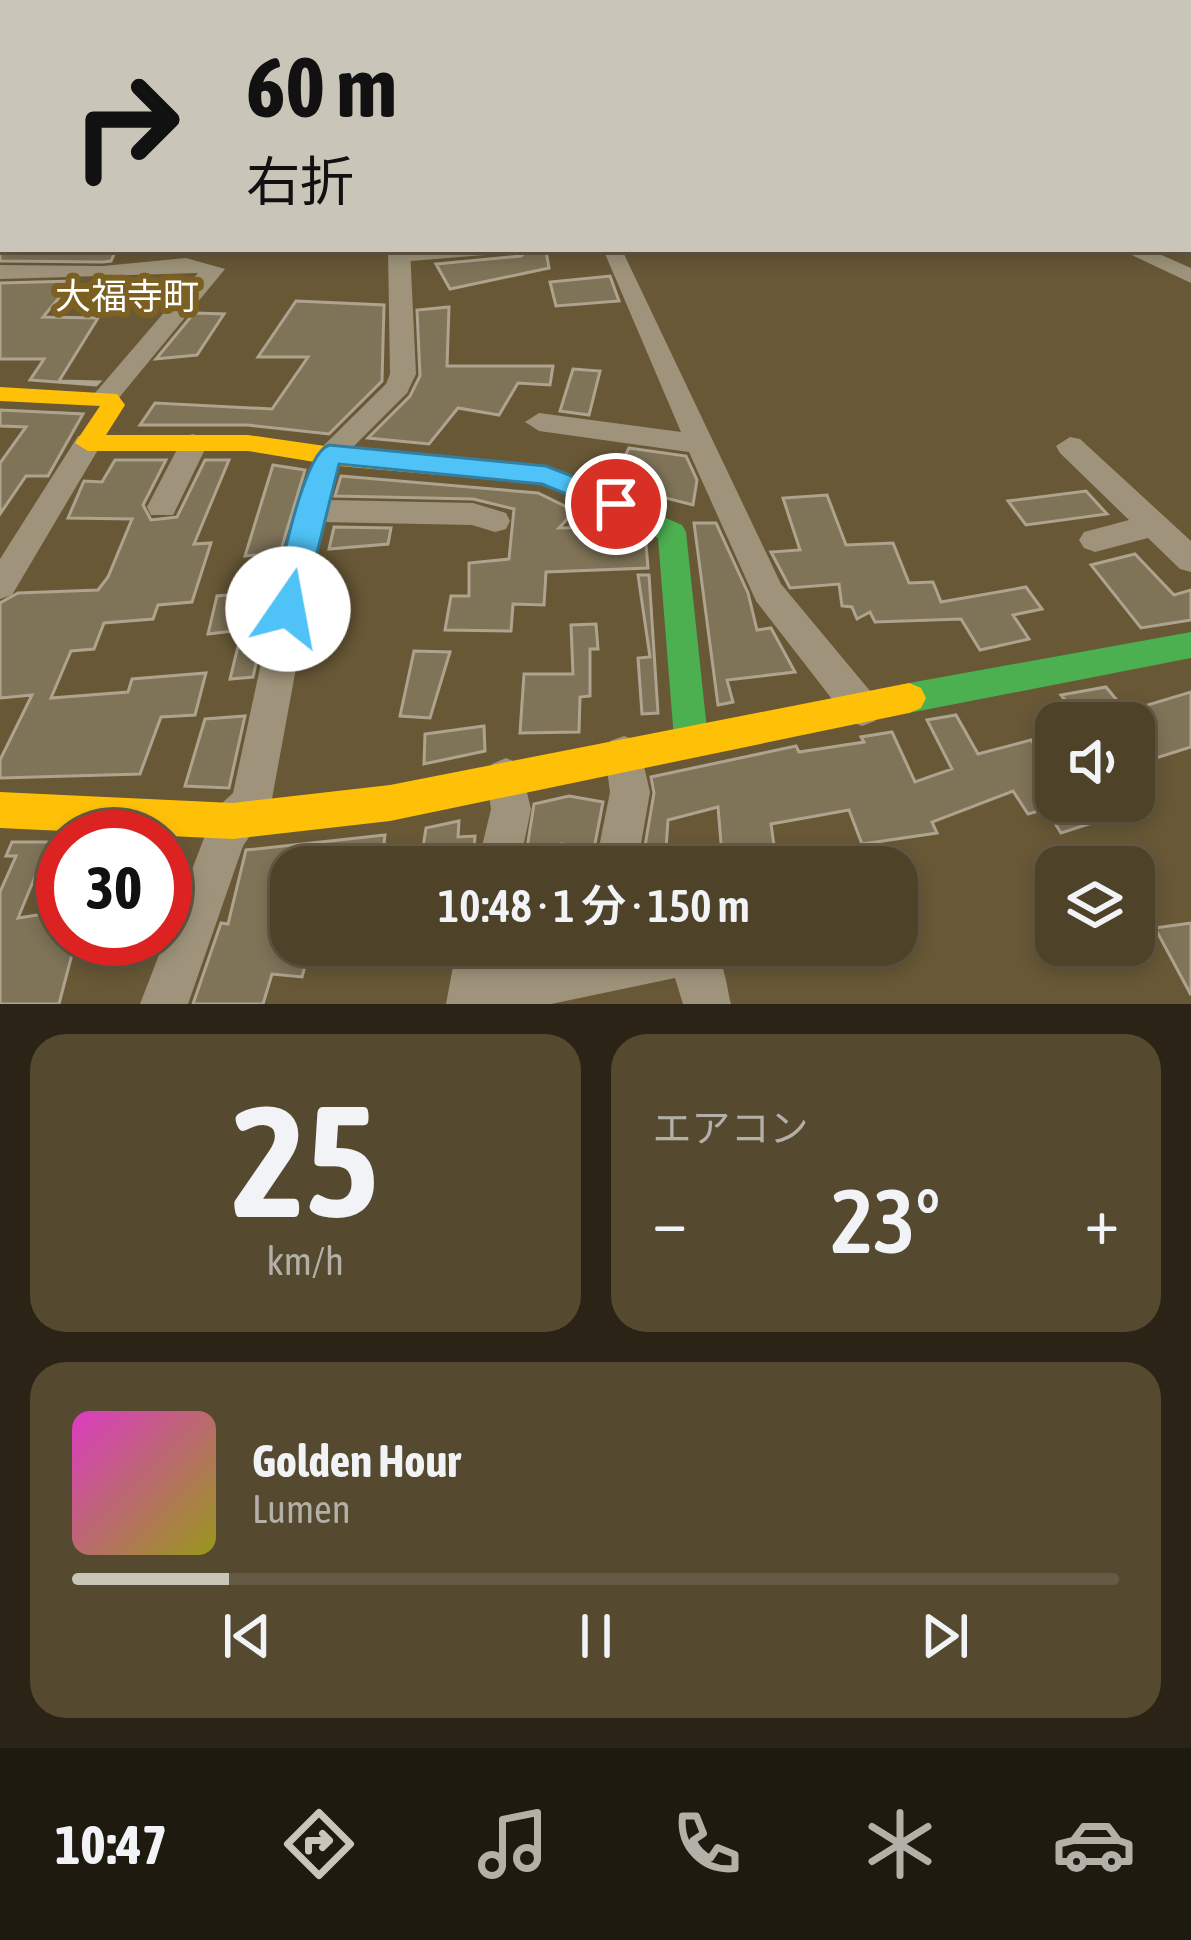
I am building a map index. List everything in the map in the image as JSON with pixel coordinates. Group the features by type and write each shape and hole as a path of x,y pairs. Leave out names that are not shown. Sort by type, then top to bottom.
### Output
{"street":[{"path":"600,252 703,444 768,592 862,709"},
{"path":"1137,252 1191,276"},
{"path":"164,1004 233,821 250,804 311,511 329,454 398,387 403,374 405,254"},
{"path":"0,269 103,273 190,257 214,269 104,399"},
{"path":"0,394 104,399 113,405 0,586"},
{"path":"539,422 703,444"},
{"path":"88,443 248,443 546,475 672,532 691,739"},
{"path":"162,507 194,443"},
{"path":"1070,446 1191,560"},
{"path":"311,511 473,514 496,521"},
{"path":"1095,540 1152,525"},
{"path":"0,810 233,821 390,802 691,739 1191,645"},
{"path":"620,846 630,792 624,754"},
{"path":"503,846 511,809 506,777"},
{"path":"475,966 467,998 597,966"},
{"path":"699,966 706,1004"}],"lane":[{"path":"405,254 438,252"}],"building":[{"path":"0,252 115,252 111,261 103,262 0,261"},
{"path":"546,252 549,268 450,289 436,264"},
{"path":"610,276 619,301 556,306 550,282"},
{"path":"73,281 43,317 98,318 59,381 99,382 96,385 30,380 44,359 0,359 0,283"},
{"path":"296,301 384,305 382,381 329,434 248,425 140,425 155,403 272,409 308,357 258,357"},
{"path":"449,307 447,366 553,366 550,385 518,383 499,415 458,408 429,444 368,438 410,396 420,376 417,310"},
{"path":"194,313 224,314 197,355 156,359"},
{"path":"573,369 600,371 589,415 560,411"},
{"path":"0,410 83,414 48,476 26,476 0,514 0,463 26,427 0,426"},
{"path":"629,448 686,456 697,480 693,505 611,484"},
{"path":"115,460 166,460 143,505 151,520 177,517 205,460 229,460 194,544 211,543 192,602 158,605 153,619 104,623 94,649 71,651 51,698 128,692 132,679 206,673 195,715 161,717 140,774 0,778 0,760 32,695 0,698 0,603 18,593 98,590 132,519 68,518 84,481 102,482"},
{"path":"273,465 305,470 280,553 245,556"},
{"path":"341,476 538,493 575,511 559,528 609,527 646,544 648,568 546,572 544,605 513,604 511,631 445,630 451,596 469,596 469,563 509,559 514,509 473,499 335,496"},
{"path":"1086,491 1107,514 1026,525 1008,501"},
{"path":"827,495 846,545 893,543 909,583 933,582 941,602 1026,587 1042,609 1013,615 1029,639 980,650 961,619 875,622 870,612 857,619 852,607 842,606 839,584 790,588 771,552 800,550 783,498"},
{"path":"694,523 716,523 748,593 757,630 771,628 795,672 727,680 733,702 718,705"},
{"path":"334,527 391,528 388,544 329,549"},
{"path":"1135,554 1174,595 1191,590 1191,620 1141,628 1091,565"},
{"path":"638,575 649,575 658,713 642,714 638,658 650,657"},
{"path":"272,591 253,677 230,679 242,630 208,634 217,596"},
{"path":"596,624 598,649 590,649 590,696 580,697 579,732 520,733 524,674 573,674 571,625"},
{"path":"414,651 450,652 430,718 400,716"},
{"path":"1106,687 1118,702 1066,702 1061,695"},
{"path":"1191,692 1191,747 1155,758 1155,703"},
{"path":"956,715 978,754 1031,740 1035,746 1035,812 1028,814 1013,791 932,822 937,833 862,844 849,810 771,824 774,846 721,846 718,807 668,820 666,846 645,846 654,793 651,777 796,746 799,752 864,742 861,737 892,732 915,782 952,769 927,720"},
{"path":"245,716 229,788 185,786 205,719"},
{"path":"484,726 485,751 424,764 425,734"},
{"path":"569,796 603,802 595,846 527,846 534,804"},
{"path":"459,821 458,837 475,836 474,846 423,846 426,828"},
{"path":"1054,822 1089,824 1061,833"},
{"path":"385,835 384,846 283,846"},
{"path":"12,842 36,842 36,874 18,918 36,915 36,966 69,966 59,1004 0,1004 0,892 16,856 6,856"},
{"path":"270,847 270,966 305,966 302,977 272,974 263,1004 193,1004 221,923 228,924 246,850"},
{"path":"1191,923 1191,995 1155,928"}],"traffic: fast":[{"path":"603,501 672,532 691,739"},
{"path":"909,698 1191,645"}],"traffic: slow":[{"path":"0,394 109,399 113,405 88,443 248,443 339,457 546,475 603,501"},
{"path":"0,810 233,821 390,803 909,698"}],"district":[{"name":"大福寺町","path":"127,296"}],"route":[{"path":"288,609 304,529 329,454 546,475 616,504"}]}
